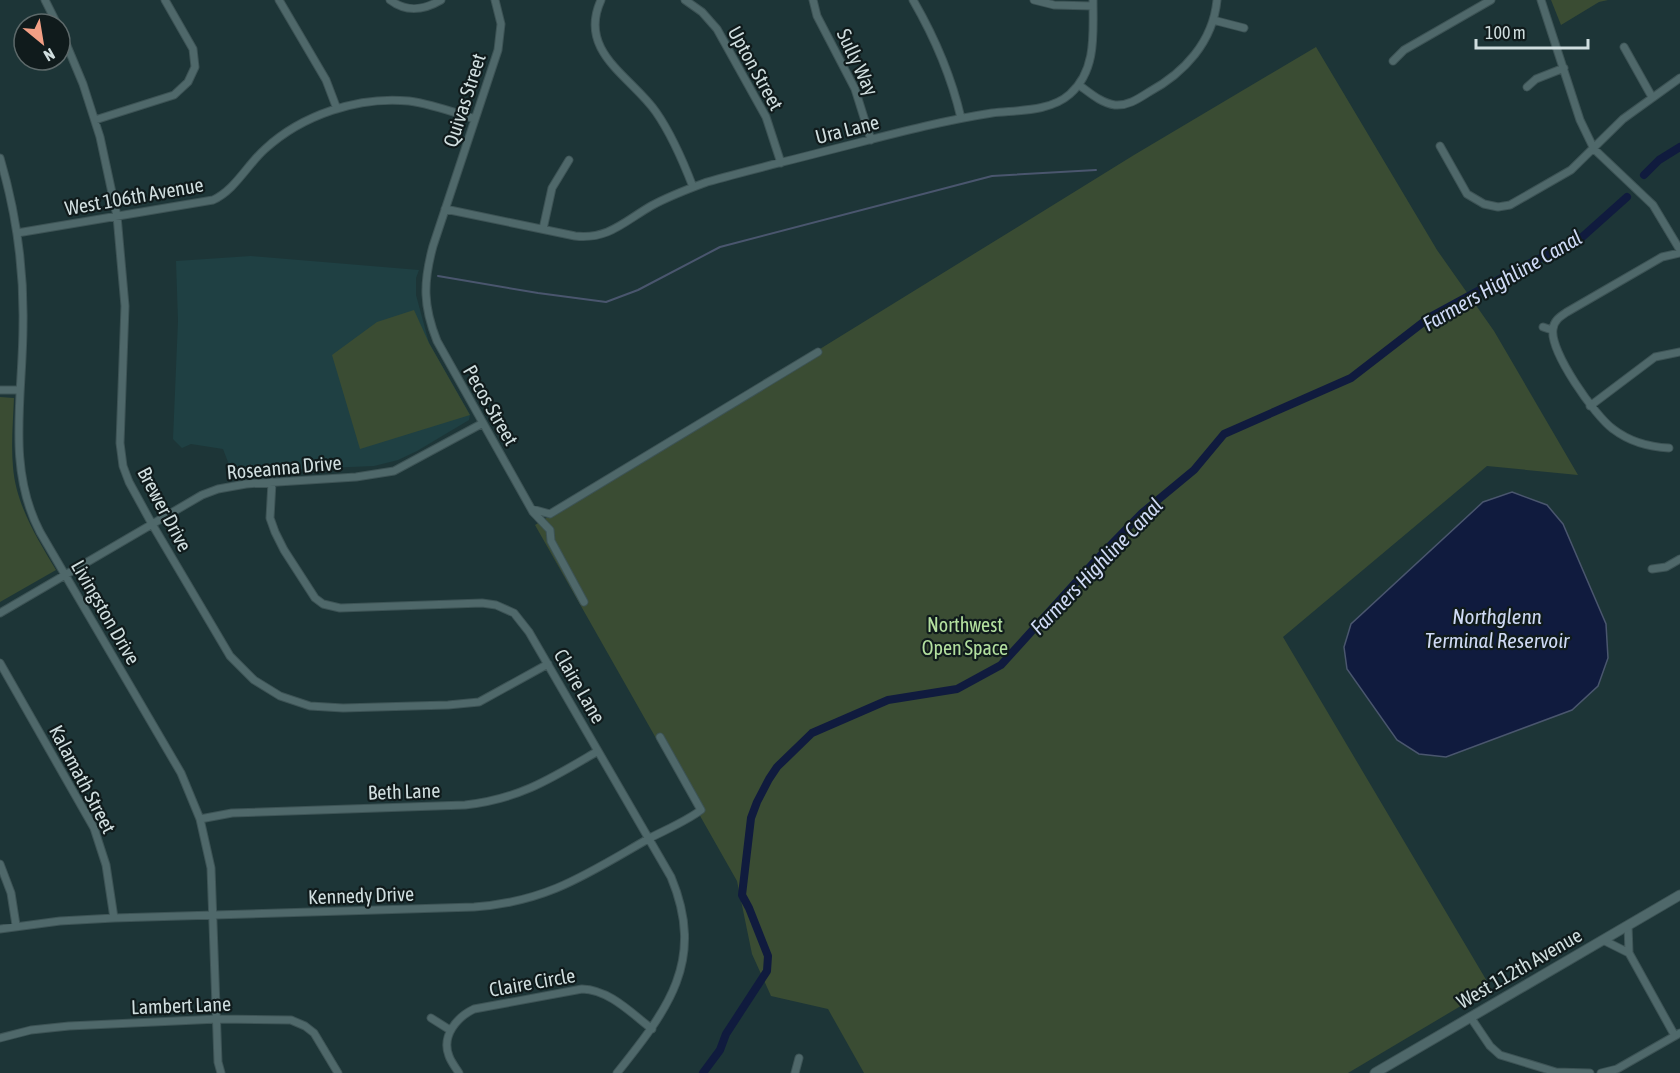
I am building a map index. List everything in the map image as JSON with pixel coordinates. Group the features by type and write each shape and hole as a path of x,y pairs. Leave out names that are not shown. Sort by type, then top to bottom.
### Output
{"main road":[{"name":"West 112th Avenue","path":"1375,1073 1680,895"}],"street":[{"path":"95,120 174,95 188,82 195,67 194,49 165,0"},
{"path":"279,0 326,80 337,109"},
{"path":"390,0 402,7 418,9 441,0"},
{"name":"Quivas Street","path":"445,208 500,40 501,24 495,0"},
{"path":"601,0 595,22 600,46 612,65 657,112 693,187"},
{"name":"Upton Street","path":"685,0 702,12 717,29 766,117 781,163"},
{"name":"Sully Way","path":"813,0 817,16 855,88 871,140"},
{"path":"913,0 932,33 948,70 961,118"},
{"path":"1034,0 1054,5 1093,3 1093,49 1090,63 1079,85 1109,104 1123,105 1167,82 1184,68 1201,47 1213,20 1217,0"},
{"path":"1393,61 1404,50 1491,0"},
{"path":"1541,0 1580,120 1594,149 1653,205 1680,252 1662,257 1567,312 1555,322 1552,330 1559,354 1590,406 1600,418 1624,437 1654,447 1669,448"},
{"path":"1213,20 1244,28"},
{"path":"1624,47 1652,97"},
{"name":"Brewer Drive","path":"72,58 95,120 117,216 126,306 120,450 125,474 210,625 230,656 261,686 297,703 343,708 472,703 489,698 548,664"},
{"path":"1527,87 1536,79 1564,68"},
{"path":"1440,146 1467,194 1477,201 1498,207 1516,202 1564,175 1623,119 1680,78"},
{"name":"Ura Lane","path":"445,208 575,236 596,237 669,197 723,177 961,118 1045,107 1066,97 1079,85"},
{"name":"West 106th Avenue","path":"17,233 207,201 219,197 272,143 308,120 337,109 378,101 410,101 475,119"},
{"name":"Livingston Drive","path":"0,158 17,233 23,309 19,460 26,499 40,532 180,773 200,819 210,860 220,1073"},
{"path":"543,229 550,194 569,160"},
{"name":"Pecos Street","path":"445,208 425,280 428,318 436,341 533,512 550,530 551,540 584,602"},
{"path":"1543,327 1552,330"},
{"path":"532,508 550,514 818,352"},
{"path":"1590,406 1655,357 1680,352"},
{"path":"0,390 20,390"},
{"name":"Roseanna Drive","path":"0,612 196,498 218,489 246,483 356,477 394,471 483,423"},
{"name":"Claire Lane","path":"272,482 269,511 274,532 311,594 323,604 340,608 482,603 496,605 514,613 521,619 548,664 676,888 682,911 685,943 678,981 652,1029 617,1073"},
{"path":"1652,569 1666,567 1680,559"},
{"name":"Kalamath Street","path":"0,663 94,828 106,865 114,918"},
{"name":"Kennedy Drive","path":"0,929 16,925 114,918 474,907 507,903 560,888 701,810 660,737"},
{"name":"Beth Lane","path":"200,819 232,813 465,805 495,801 537,786 598,752"},
{"path":"0,864 11,893 16,925"},
{"path":"1601,1073 1617,1069 1677,1034 1629,953 1628,925"},
{"path":"1603,940 1629,953"},
{"name":"Claire Circle","path":"450,1030 464,1013 474,1009 582,989 595,989 609,996 652,1029"},
{"path":"431,1018 450,1030 448,1056 459,1073"},
{"path":"1471,1018 1486,1041 1500,1055 1556,1072 1590,1073"},
{"name":"Lambert Lane","path":"0,1038 46,1028 218,1020 296,1021 314,1033 338,1073"},
{"path":"795,1073 799,1058"}],"shaded area":[{"path":"251,256 419,270 416,278 416,295 429,343 470,415 469,420 417,451 398,460 374,466 256,471 233,475 223,449 191,444 182,448 173,439 178,321 176,261"}],"green space":[{"path":"1551,0 1608,0 1599,2 1561,25"},
{"name":"Northwest Open Space","path":"1316,47 1437,250 1494,331 1578,475 1487,466 1283,637 1491,988 1348,1073 864,1073 828,1009 771,996 752,954 737,881 535,525 1134,155"},
{"path":"414,310 429,343 470,415 360,449 332,355 377,322"},
{"path":"0,397 14,398 12,450 18,495 28,521 56,570 0,602"}],"water":[{"name":"Northglenn Terminal Reservoir","path":"1512,492 1547,505 1563,524 1606,624 1608,658 1598,686 1572,710 1446,757 1419,754 1397,740 1347,669 1344,647 1351,624 1483,502"}],"waterway":[{"name":"Farmers Highline Canal","path":"1644,175 1659,160 1680,147"},
{"path":"438,276 606,302 638,290 720,247 992,176 1096,170"},
{"name":"Farmers Highline Canal","path":"703,1073 720,1050 726,1034 767,971 768,956 742,895 751,818 757,802 777,767 812,733 888,700 957,689 1001,665 1097,559 1142,513 1194,470 1224,434 1351,378 1430,317 1520,268 1580,239 1627,197"}]}
